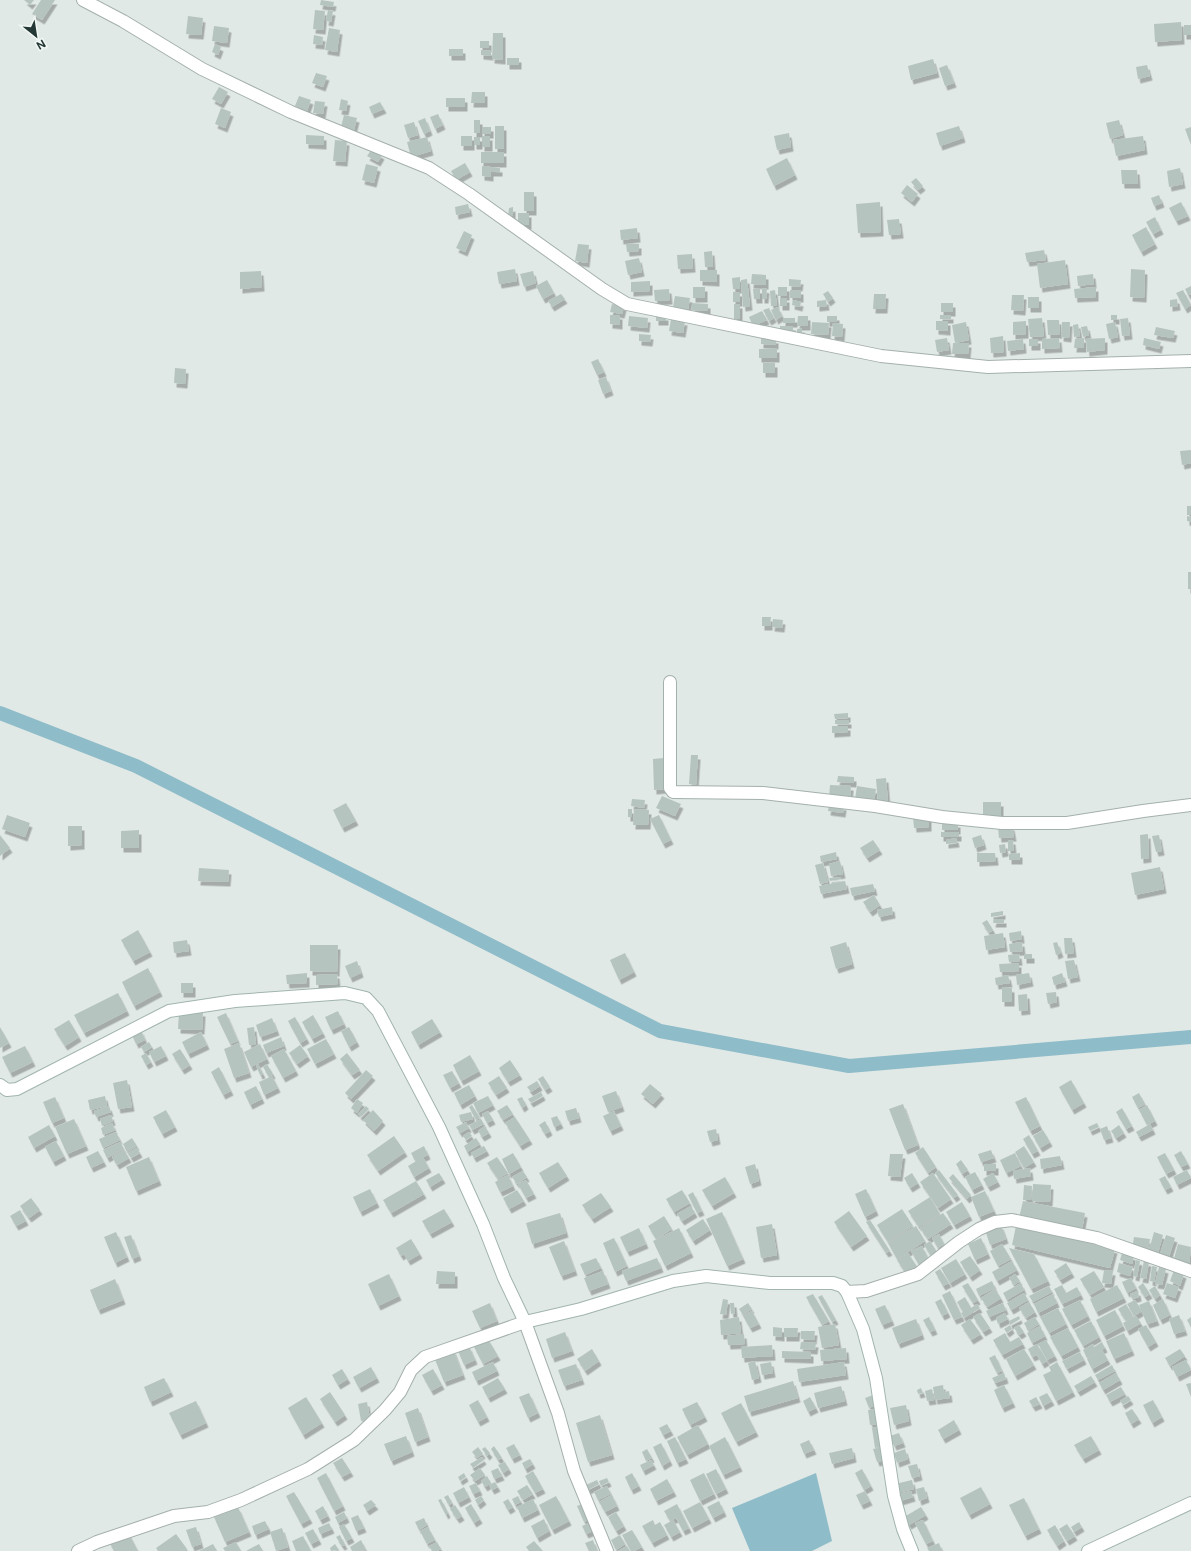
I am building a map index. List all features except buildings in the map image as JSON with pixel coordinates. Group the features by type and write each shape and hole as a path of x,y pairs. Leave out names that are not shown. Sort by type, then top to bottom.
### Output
{"street":[{"path":"83,0 123,21 202,69 292,112 429,168 469,194 602,289 627,304 881,356 988,367 1191,361"},
{"path":"670,682 670,788 673,792 763,793 875,806 942,817 1002,823 1067,823 1191,805"},
{"path":"0,1085 6,1090 17,1089 169,1011 243,1000 345,993 366,998 378,1011 439,1127 483,1224 504,1278 525,1322 558,1413 574,1471 607,1551"},
{"path":"847,1292 866,1291 918,1274 959,1242 979,1229 996,1222 1012,1220 1097,1238 1191,1271"},
{"path":"78,1551 97,1542 174,1516 208,1512 241,1500 308,1470 354,1440 385,1410 400,1392 411,1370 425,1357 525,1322 580,1309 673,1281 706,1276 770,1283 833,1283 842,1286 847,1292 863,1329 876,1378 894,1496 903,1529 912,1551"},
{"path":"1088,1551 1191,1503"}],"water":[{"path":"816,1473 832,1541 812,1551 750,1551 732,1508"}],"waterway":[{"path":"0,713 136,766 660,1031 849,1066 1191,1037"}]}
